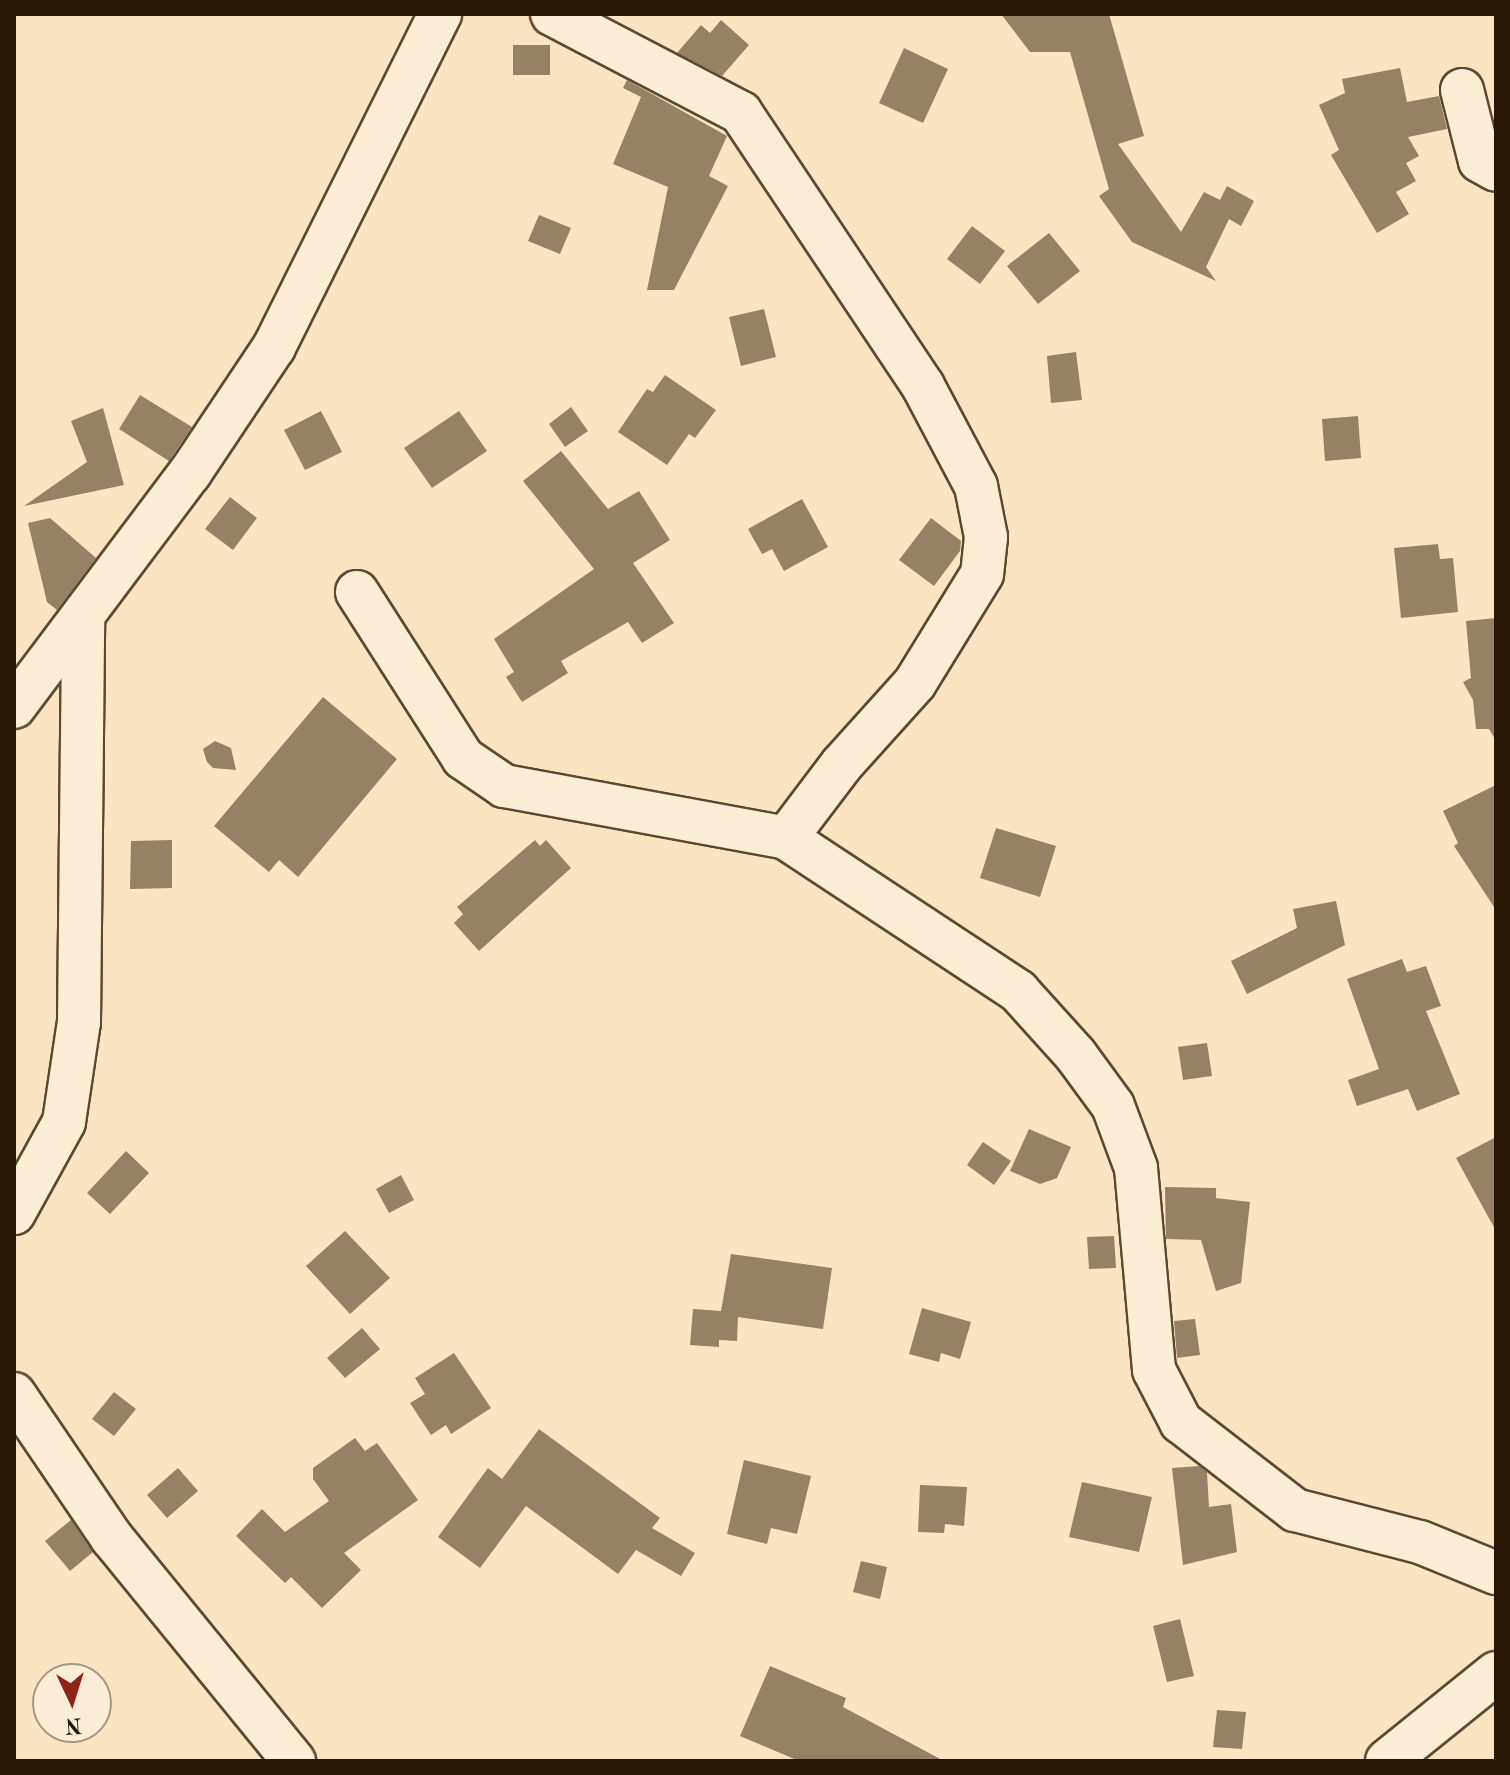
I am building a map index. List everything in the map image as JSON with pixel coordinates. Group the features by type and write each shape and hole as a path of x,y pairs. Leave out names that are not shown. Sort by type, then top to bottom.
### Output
{"street":[{"path":"14,707 190,473 274,347 440,14"},
{"path":"552,14 741,113 923,386 976,486 986,537 982,574 915,683 842,764 786,838"},
{"path":"1462,90 1480,161 1496,170"},
{"path":"357,592 463,758 504,786 786,838 1018,991 1075,1054 1113,1106 1136,1168 1154,1370 1181,1422 1295,1510 1420,1542 1496,1573"},
{"path":"14,1213 64,1122 79,1022 83,616"},
{"path":"14,1394 112,1538 294,1761"},
{"path":"1387,1761 1496,1673"}],"building":[{"path":"1001,14 1109,14 1144,136 1118,144 1181,232 1204,192 1220,200 1227,186 1254,201 1241,226 1229,219 1206,267 1216,281 1132,242 1099,196 1109,189 1070,52 1030,52"},
{"path":"721,20 749,45 722,76 677,53 701,25 710,33"},
{"path":"513,45 550,45 550,75 513,75"},
{"path":"904,48 948,69 923,123 879,103"},
{"path":"1400,68 1407,102 1439,96 1447,129 1408,137 1419,156 1406,163 1416,181 1396,192 1409,214 1377,233 1331,155 1339,150 1319,105 1345,93 1342,79"},
{"path":"627,80 727,136 709,176 728,186 674,290 647,290 668,187 613,164 641,97 623,88"},
{"path":"539,215 571,228 560,254 528,241"},
{"path":"972,226 1005,251 980,284 947,259"},
{"path":"1049,233 1080,271 1038,304 1007,266"},
{"path":"764,309 776,357 741,366 729,317"},
{"path":"1076,352 1082,400 1051,403 1047,356"},
{"path":"665,375 716,410 695,438 689,434 667,465 618,432 647,389 653,392"},
{"path":"140,395 192,427 169,461 119,429"},
{"path":"571,407 588,431 565,447 549,424"},
{"path":"103,408 124,485 24,506 87,462 71,421"},
{"path":"321,411 342,452 305,470 284,430"},
{"path":"459,411 487,451 432,488 404,448"},
{"path":"1358,416 1361,458 1325,461 1322,419"},
{"path":"561,451 608,509 639,491 670,540 633,563 674,623 642,643 628,622 561,661 568,673 522,702 506,677 514,672 494,639 594,569 523,481"},
{"path":"230,497 257,518 233,550 205,529"},
{"path":"802,499 828,547 784,571 772,549 762,554 748,529"},
{"path":"50,518 96,558 57,610 47,602 28,523"},
{"path":"931,518 961,541 960,551 934,586 899,560"},
{"path":"1438,544 1440,559 1453,558 1458,612 1401,618 1394,548"},
{"path":"1496,618 1496,741 1489,729 1476,729 1473,700 1463,682 1471,678 1466,621"},
{"path":"323,697 397,759 298,877 279,860 269,872 214,826"},
{"path":"215,741 231,748 236,770 213,768 207,762 203,749"},
{"path":"1496,785 1496,910 1454,846 1458,843 1443,811"},
{"path":"996,828 1056,846 1040,897 980,878"},
{"path":"172,840 172,888 130,889 131,841"},
{"path":"535,840 540,846 546,840 571,868 479,951 454,923 463,914 457,907"},
{"path":"1336,901 1345,945 1247,994 1231,961 1297,928 1293,909"},
{"path":"1402,959 1407,972 1426,966 1441,1006 1426,1011 1460,1094 1417,1111 1408,1089 1357,1106 1348,1080 1379,1069 1347,979"},
{"path":"1207,1043 1212,1076 1183,1080 1178,1047"},
{"path":"1029,1129 1071,1147 1057,1178 1040,1184 1010,1171"},
{"path":"1496,1137 1496,1231 1456,1158"},
{"path":"983,1142 1011,1161 994,1185 967,1165"},
{"path":"126,1151 149,1173 110,1214 87,1193"},
{"path":"401,1175 414,1200 389,1213 376,1189"},
{"path":"1165,1187 1216,1188 1216,1198 1250,1202 1241,1283 1216,1291 1201,1240 1166,1239"},
{"path":"345,1231 390,1278 350,1314 306,1266"},
{"path":"1114,1236 1116,1268 1089,1269 1087,1237"},
{"path":"731,1254 832,1268 823,1329 738,1317 737,1341 719,1340 719,1347 690,1345 693,1309 721,1311"},
{"path":"922,1308 971,1322 960,1359 941,1353 939,1362 909,1354"},
{"path":"1195,1319 1200,1355 1177,1358 1174,1321"},
{"path":"362,1328 380,1349 345,1378 327,1358"},
{"path":"454,1353 491,1408 451,1434 446,1425 431,1435 410,1403 425,1394 415,1378"},
{"path":"114,1392 136,1409 114,1436 92,1419"},
{"path":"539,1429 660,1518 652,1528 695,1553 681,1576 636,1550 618,1574 526,1506 480,1568 438,1537 488,1468 502,1479"},
{"path":"355,1438 365,1451 377,1443 418,1500 344,1553 361,1570 322,1608 291,1577 285,1583 236,1536 262,1509 285,1532 329,1501 313,1479 313,1468"},
{"path":"744,1460 811,1476 797,1534 771,1528 767,1544 727,1534"},
{"path":"1199,1466 1207,1472 1209,1507 1231,1504 1237,1552 1183,1565 1172,1468"},
{"path":"178,1468 198,1491 167,1518 147,1495"},
{"path":"1082,1482 1152,1497 1139,1552 1069,1537"},
{"path":"920,1485 967,1487 964,1526 945,1524 944,1533 918,1532"},
{"path":"71,1520 93,1552 70,1571 45,1541"},
{"path":"861,1561 887,1567 880,1599 853,1592"},
{"path":"1180,1619 1194,1676 1167,1682 1153,1626"},
{"path":"770,1666 846,1698 843,1707 944,1761 799,1761 740,1736"},
{"path":"1217,1710 1246,1712 1242,1749 1213,1747"}]}
